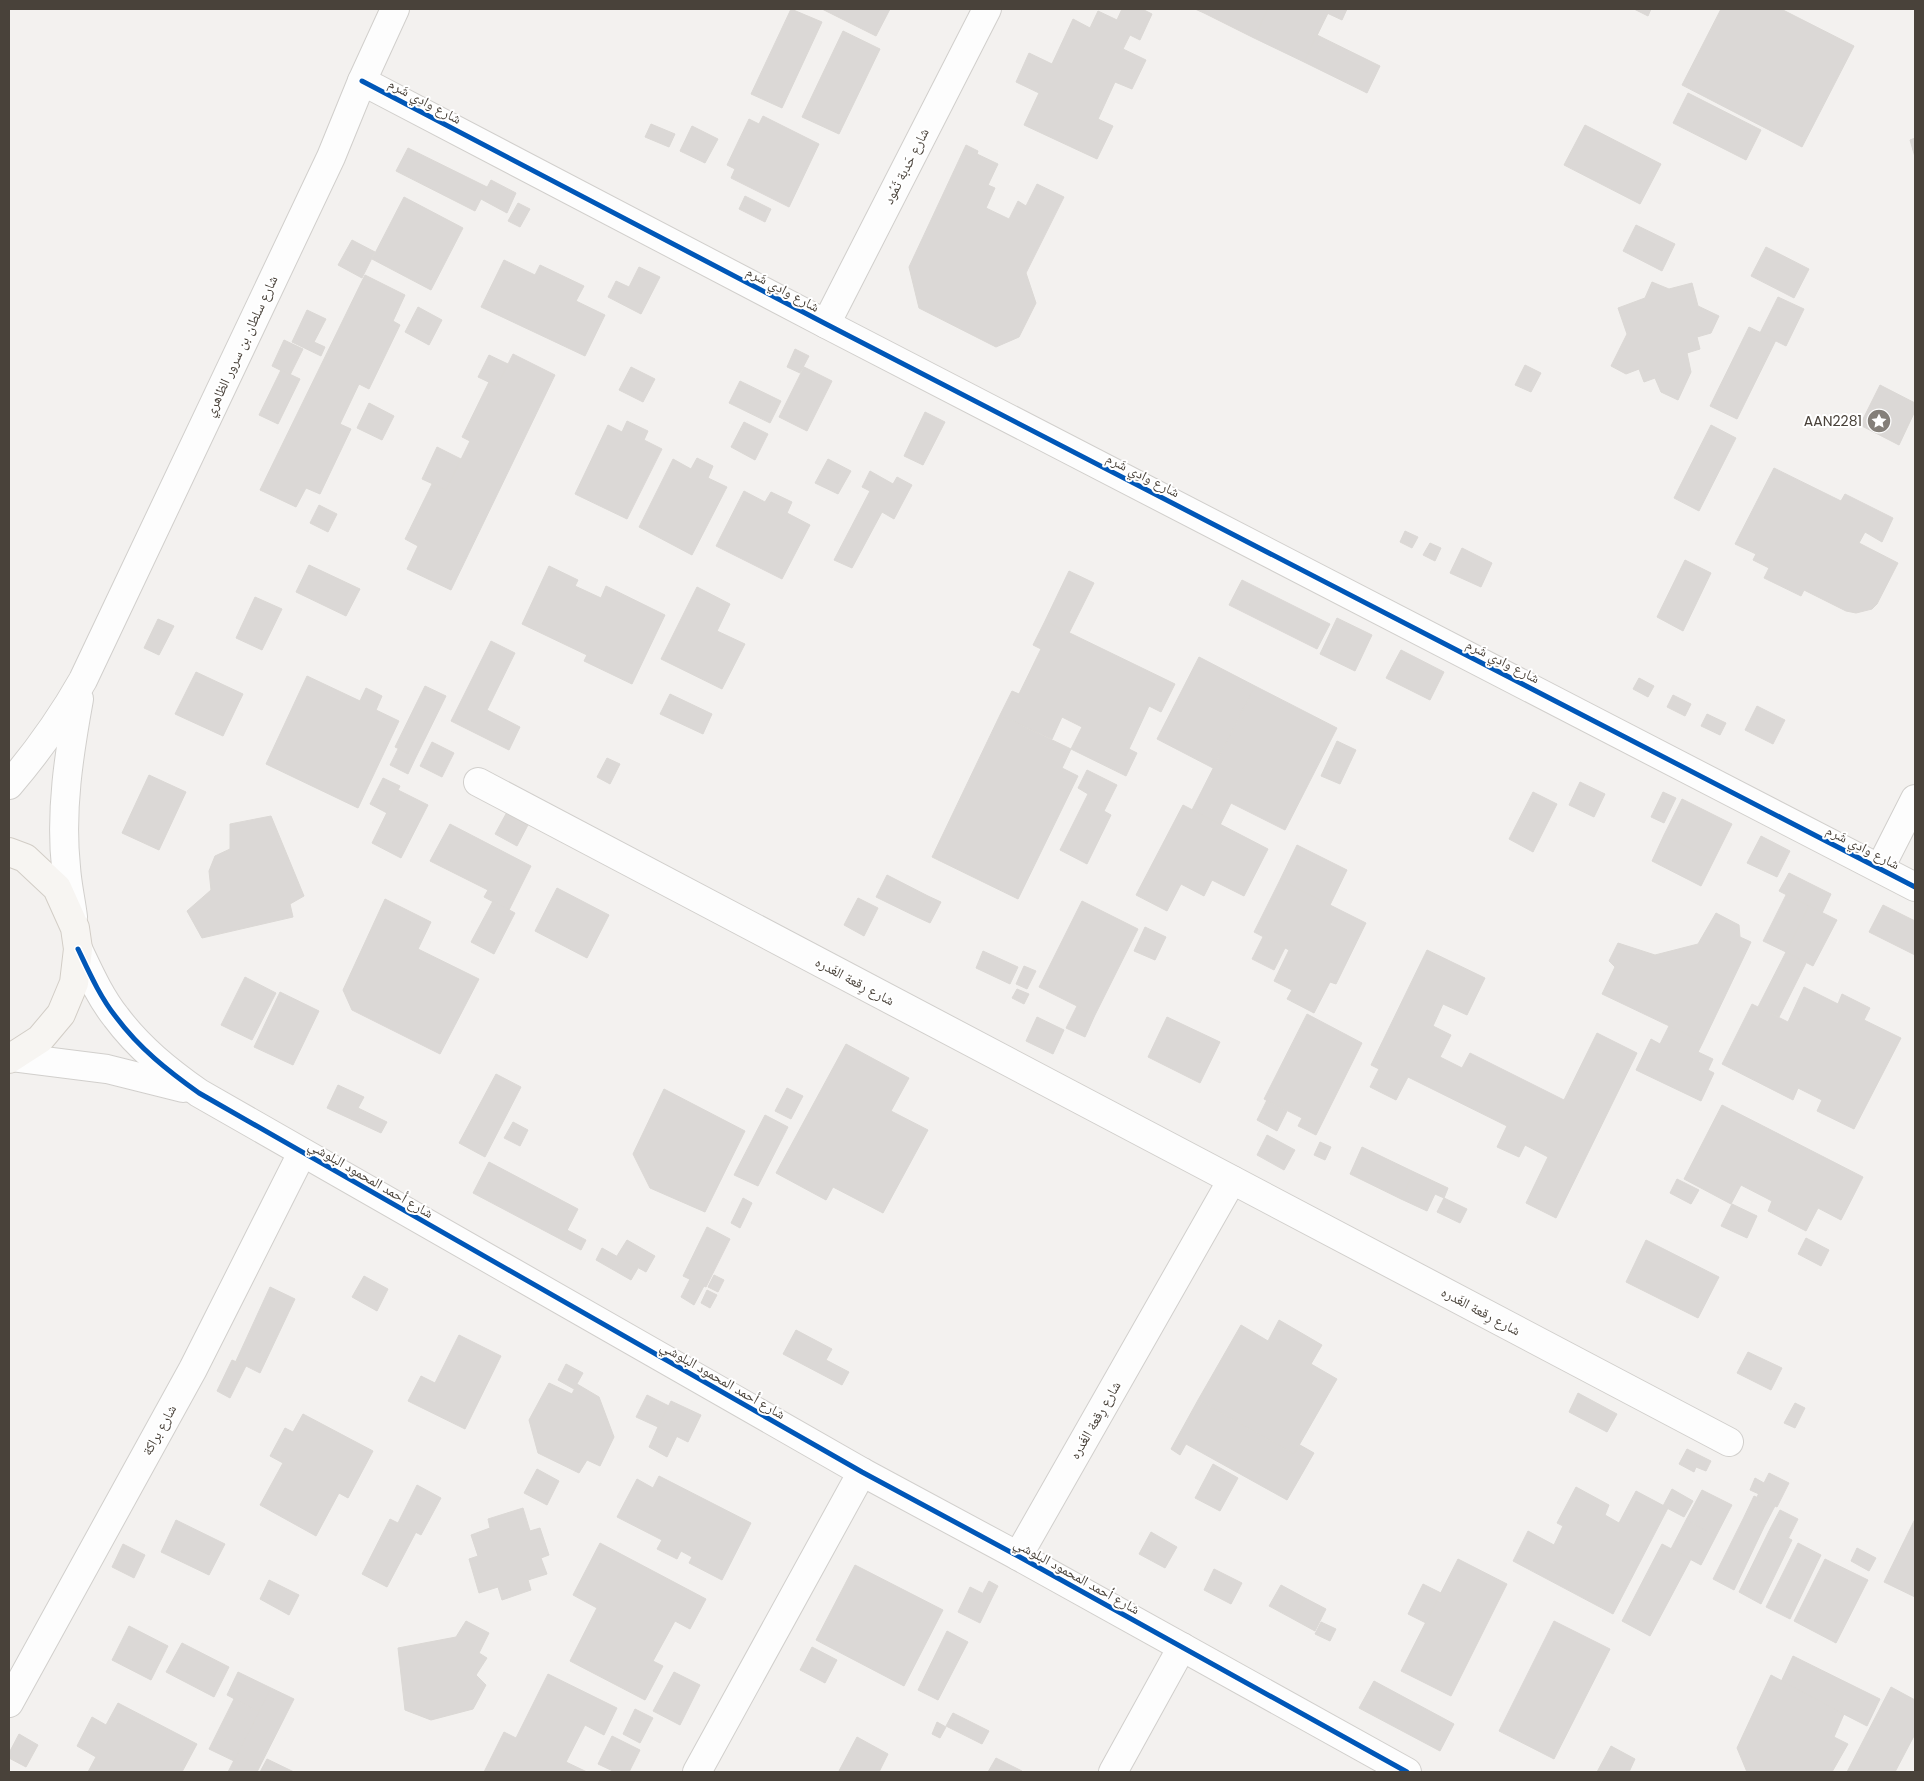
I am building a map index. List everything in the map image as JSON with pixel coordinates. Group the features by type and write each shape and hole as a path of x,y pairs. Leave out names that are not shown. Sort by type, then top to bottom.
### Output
{"main road":[{"path":"9,852 25,858 57,888 76,939 74,983 61,1014 40,1039 11,1058"}],"street":[{"name":"شارع سلطان بن سرور الظاهري","path":"9,785 36,754 83,680 331,157 362,81 395,9"},
{"name":"شارع حَدبة ثَمُود","path":"826,324 986,9"},
{"name":"شارع وادِي شَرم","path":"362,81 826,324 1915,886"},
{"name":"شارع سلطان بن سرور الظاهري","path":"76,939 66,866 65,804 71,742 83,680"},
{"name":"شارع رِقعة الغَدره","path":"478,782 1729,1442"},
{"path":"1880,868 1915,799"},
{"name":"شارع أحمد المحمود البلوشي","path":"76,939 95,983 115,1016 133,1038 168,1071 198,1093 862,1472 1018,1556 1407,1772"},
{"name":"شارع أحمد المحمود البلوشي","path":"11,1058 107,1070 198,1093"},
{"name":"شارع براكة","path":"9,1703 193,1369 302,1153"},
{"name":"شارع رِقعة الغَدره","path":"1018,1556 1232,1180"},
{"path":"696,1772 862,1472"},
{"path":"1113,1772 1182,1647"}],"building":[{"path":"791,9 822,22 782,108 751,94"},
{"path":"822,9 890,9 876,36"},
{"path":"1122,9 1142,9 1152,14 1140,40 1130,35 1123,49 1146,60 1132,89 1115,82 1098,119 1113,126 1097,159 1024,125 1039,93 1016,82 1029,53 1052,64 1073,19 1090,28 1098,11 1117,20"},
{"path":"1195,9 1206,9 1204,13"},
{"path":"1206,9 1268,9 1254,38 1204,13"},
{"path":"1268,9 1330,9 1304,62 1254,38"},
{"path":"1330,9 1347,9 1342,20 1327,13"},
{"path":"1634,9 1651,9 1648,16"},
{"path":"1721,9 1781,9 1854,46 1802,147 1682,85"},
{"path":"843,31 880,49 839,134 802,117"},
{"path":"1317,35 1380,66 1367,93 1304,62"},
{"path":"1688,93 1761,130 1746,160 1673,123"},
{"path":"763,116 819,144 789,207 731,178 735,169 727,165 749,119 759,124"},
{"path":"651,124 675,134 669,147 645,137"},
{"path":"1585,125 1661,164 1640,204 1564,165"},
{"path":"692,126 718,139 705,163 680,151"},
{"path":"1915,138 1915,157 1910,140"},
{"path":"966,145 978,151 977,154 998,164 988,185 995,188 986,208 1009,219 1018,201 1026,206 1037,184 1064,197 1026,273 1036,303 1019,337 996,347 919,308 909,267"},
{"path":"408,148 487,187 475,211 396,171"},
{"path":"491,180 516,193 507,213 481,199"},
{"path":"745,196 771,209 765,222 739,209"},
{"path":"404,197 463,228 431,290 372,259"},
{"path":"518,203 530,209 520,227 508,221"},
{"path":"1636,225 1675,244 1662,271 1623,251"},
{"path":"352,240 375,252 362,278 338,265"},
{"path":"1766,247 1809,269 1794,298 1751,276"},
{"path":"504,260 535,275 540,265 584,286 576,301 605,315 585,356 481,307"},
{"path":"639,267 660,277 641,314 608,297 616,281 629,287"},
{"path":"365,275 405,295 393,321 400,325 369,389 359,384 340,424 351,429 320,494 306,488 296,507 260,490"},
{"path":"1652,282 1669,289 1692,283 1698,306 1719,316 1711,333 1697,337 1700,349 1687,353 1691,372 1678,400 1661,392 1655,378 1644,382 1639,369 1626,374 1611,366 1627,334 1618,308 1645,298"},
{"path":"1778,297 1804,309 1786,346 1760,333"},
{"path":"418,307 442,320 429,345 405,332"},
{"path":"307,310 326,319 314,342 325,347 321,356 292,342"},
{"path":"1749,327 1776,340 1737,419 1710,406"},
{"path":"284,340 303,349 290,375 272,366"},
{"path":"795,349 809,356 800,373 787,367"},
{"path":"513,354 555,375 451,590 407,569 418,546 405,539 432,484 446,490 470,441 462,437 489,382 497,386"},
{"path":"489,355 508,364 497,386 478,377"},
{"path":"1525,365 1541,373 1531,392 1515,385"},
{"path":"631,367 655,379 643,402 619,390"},
{"path":"804,367 832,381 807,431 779,417"},
{"path":"281,370 300,379 278,424 259,415"},
{"path":"740,381 781,401 770,423 729,403"},
{"path":"1880,385 1915,403 1915,411 1899,445 1860,425"},
{"path":"369,403 394,416 382,440 357,428"},
{"path":"925,412 945,422 923,465 904,456"},
{"path":"627,421 648,431 644,440 662,449 627,519 575,494 608,425 622,432"},
{"path":"744,422 768,434 755,460 731,447"},
{"path":"1711,425 1736,438 1699,511 1674,498"},
{"path":"437,447 461,459 446,490 422,479"},
{"path":"697,458 713,466 708,478 727,487 692,555 639,527 673,459 691,469"},
{"path":"828,459 851,471 838,494 815,483"},
{"path":"1774,468 1841,501 1845,494 1893,518 1882,542 1865,532 1859,543 1898,563 1877,604 1872,609 1856,613 1846,611 1804,590 1801,596 1764,578 1769,568 1753,560 1756,554 1735,544"},
{"path":"870,471 893,484 897,477 912,485 894,519 882,512 852,568 834,560 870,491 862,487"},
{"path":"744,491 765,502 771,492 792,502 787,513 810,525 782,579 716,546"},
{"path":"319,505 337,514 328,532 310,523"},
{"path":"1405,531 1418,537 1412,548 1400,542"},
{"path":"1430,543 1441,548 1435,561 1423,555"},
{"path":"1462,548 1492,563 1481,587 1450,573"},
{"path":"1685,560 1711,573 1683,631 1657,617"},
{"path":"309,565 360,589 346,616 296,592"},
{"path":"549,566 578,580 575,586 601,598 606,586 665,615 632,684 584,661 587,655 522,624"},
{"path":"1069,571 1094,583 1069,633 1045,621"},
{"path":"1242,580 1330,624 1317,649 1229,605"},
{"path":"697,587 730,604 717,631 745,644 722,689 661,659"},
{"path":"255,597 282,609 262,650 236,638"},
{"path":"1337,618 1372,635 1355,671 1320,654"},
{"path":"158,619 174,626 159,655 144,648"},
{"path":"1045,621 1175,684 1161,712 1149,706 1129,749 1137,753 1126,776 1071,749 1082,727 1062,717 1052,739 1000,715 1012,691 1019,694 1041,649 1033,645"},
{"path":"491,641 515,653 487,710 520,727 509,750 451,721"},
{"path":"1401,650 1444,672 1430,700 1386,678"},
{"path":"1199,657 1255,686 1213,768 1157,739"},
{"path":"196,672 243,694 223,736 175,714"},
{"path":"307,676 360,701 366,688 382,696 376,710 399,721 358,808 266,764"},
{"path":"1639,678 1654,686 1648,697 1633,689"},
{"path":"425,686 446,696 416,757 395,747"},
{"path":"1255,686 1337,728 1285,830 1231,803 1220,825 1192,810"},
{"path":"670,694 712,714 703,734 660,714"},
{"path":"1673,695 1691,704 1685,716 1667,707"},
{"path":"1757,706 1785,720 1773,744 1745,730"},
{"path":"1707,714 1726,723 1720,735 1701,726"},
{"path":"1000,715 1071,749 1062,768 1078,776 1018,899 932,857"},
{"path":"1337,741 1356,750 1340,784 1321,776"},
{"path":"432,742 454,753 442,777 420,766"},
{"path":"398,749 416,757 408,774 390,765"},
{"path":"607,758 620,764 610,784 597,777"},
{"path":"1087,770 1117,785 1104,811 1111,815 1087,864 1060,850 1088,794 1078,788"},
{"path":"149,775 186,792 159,850 122,833"},
{"path":"383,778 400,786 387,813 370,804"},
{"path":"1580,782 1605,794 1594,817 1569,805"},
{"path":"398,790 428,805 401,858 372,843"},
{"path":"1533,792 1557,804 1533,852 1509,839"},
{"path":"1663,792 1676,798 1664,823 1651,817"},
{"path":"1682,799 1732,824 1714,860 1664,835"},
{"path":"1183,805 1268,849 1244,896 1212,880 1204,896 1181,884 1167,911 1136,895"},
{"path":"507,812 529,823 517,846 495,834"},
{"path":"271,816 304,896 290,904 293,917 202,938 187,911 211,890 209,871 215,856 230,849 230,824"},
{"path":"450,824 531,866 509,910 484,897 488,890 430,861"},
{"path":"1664,835 1714,860 1701,886 1652,861"},
{"path":"1761,836 1790,851 1777,877 1747,863"},
{"path":"1297,845 1347,870 1330,905 1280,880"},
{"path":"1789,873 1831,894 1822,913 1779,891"},
{"path":"887,875 928,896 917,917 876,897"},
{"path":"1280,880 1366,923 1336,984 1330,982 1314,1013 1287,999 1292,990 1274,981 1289,950 1254,932"},
{"path":"557,888 609,915 587,958 535,931"},
{"path":"1786,895 1809,906 1786,952 1763,941"},
{"path":"928,896 941,902 930,923 917,917"},
{"path":"858,898 878,908 864,936 844,925"},
{"path":"385,899 431,922 418,949 479,979 440,1054 352,1010 343,990"},
{"path":"493,901 515,913 494,954 471,942"},
{"path":"1082,901 1138,929 1095,1015 1039,987"},
{"path":"1883,905 1915,921 1915,955 1869,932"},
{"path":"1809,906 1837,920 1813,966 1786,952"},
{"path":"1716,913 1739,925 1740,937 1751,942 1703,1042 1602,994 1615,967 1609,961 1618,943 1655,955 1698,944"},
{"path":"1145,927 1166,937 1155,960 1134,951"},
{"path":"1263,937 1285,948 1274,970 1252,959"},
{"path":"1427,950 1485,978 1467,1015 1443,1004 1433,1026 1451,1035 1440,1057 1462,1068 1470,1053 1564,1100 1597,1033 1637,1053 1556,1218 1526,1203 1548,1157 1525,1145 1519,1157 1497,1147 1507,1126 1408,1077 1396,1100 1370,1087 1379,1069 1371,1065"},
{"path":"983,951 1018,967 1010,984 976,968"},
{"path":"1786,952 1806,963 1779,1017 1758,1007"},
{"path":"1024,966 1036,971 1027,989 1016,984"},
{"path":"245,977 276,993 252,1040 221,1025"},
{"path":"1804,987 1838,1004 1842,994 1870,1008 1864,1020 1901,1038 1854,1129 1817,1111 1822,1100 1798,1088 1793,1100 1722,1064 1752,1004 1788,1022"},
{"path":"1017,989 1029,994 1024,1004 1012,998"},
{"path":"280,992 319,1011 293,1065 254,1047"},
{"path":"1077,1006 1095,1015 1085,1037 1066,1028"},
{"path":"1307,1014 1362,1043 1320,1127 1264,1099"},
{"path":"1037,1017 1064,1030 1053,1054 1026,1041"},
{"path":"1167,1017 1220,1042 1200,1083 1148,1057"},
{"path":"1669,1026 1703,1042 1698,1052 1713,1059 1708,1070 1714,1073 1701,1101 1636,1070 1651,1039 1660,1044"},
{"path":"846,1044 909,1078 891,1111 928,1130 883,1213 833,1187 826,1200 776,1173"},
{"path":"496,1074 521,1087 485,1157 459,1143"},
{"path":"338,1085 364,1097 358,1108 387,1122 381,1133 327,1108"},
{"path":"787,1088 803,1096 791,1119 775,1111"},
{"path":"664,1089 745,1131 705,1212 650,1188 633,1154"},
{"path":"1267,1100 1287,1111 1277,1131 1257,1120"},
{"path":"1722,1105 1863,1177 1841,1220 1818,1208 1806,1231 1768,1211 1772,1201 1741,1185 1731,1204 1684,1179"},
{"path":"765,1115 788,1127 758,1186 734,1175"},
{"path":"1302,1118 1320,1127 1316,1135 1298,1126"},
{"path":"513,1122 528,1130 520,1146 504,1138"},
{"path":"1267,1135 1295,1150 1284,1170 1257,1155"},
{"path":"1320,1142 1331,1147 1325,1160 1314,1155"},
{"path":"1362,1147 1414,1172 1401,1199 1350,1174"},
{"path":"489,1162 578,1209 562,1240 473,1193"},
{"path":"1414,1172 1448,1188 1444,1198 1435,1194 1427,1211 1401,1199"},
{"path":"1677,1179 1699,1190 1691,1204 1670,1193"},
{"path":"743,1198 752,1203 740,1228 731,1223"},
{"path":"1444,1198 1467,1209 1460,1223 1437,1212"},
{"path":"1732,1204 1757,1216 1747,1238 1721,1226"},
{"path":"707,1227 730,1239 706,1287 683,1276"},
{"path":"567,1230 586,1240 581,1250 562,1240"},
{"path":"1806,1238 1829,1250 1821,1266 1798,1254"},
{"path":"627,1240 655,1256 646,1272 617,1256"},
{"path":"1646,1240 1719,1277 1698,1318 1626,1282"},
{"path":"602,1248 638,1268 631,1280 596,1260"},
{"path":"714,1275 724,1280 718,1292 708,1287"},
{"path":"364,1276 388,1289 377,1311 352,1297"},
{"path":"690,1279 704,1286 694,1305 681,1297"},
{"path":"270,1287 295,1299 260,1373 236,1361"},
{"path":"707,1290 717,1295 710,1308 701,1303"},
{"path":"1279,1320 1322,1345 1311,1364 1337,1379 1294,1454 1198,1400 1241,1325 1268,1341"},
{"path":"796,1330 832,1349 826,1360 849,1372 842,1385 783,1354"},
{"path":"459,1335 501,1356 465,1429 408,1401 421,1376 435,1383"},
{"path":"1748,1352 1782,1368 1771,1390 1737,1373"},
{"path":"232,1360 246,1366 230,1398 217,1391"},
{"path":"566,1364 583,1373 574,1389 558,1380"},
{"path":"549,1383 572,1394 577,1384 599,1397 614,1437 600,1466 587,1460 579,1473 538,1453 529,1420"},
{"path":"1578,1393 1617,1414 1607,1432 1569,1412"},
{"path":"647,1395 669,1406 658,1427 636,1417"},
{"path":"1198,1400 1294,1454 1300,1445 1314,1453 1287,1500 1186,1444 1180,1455 1171,1449"},
{"path":"671,1401 701,1415 688,1442 658,1427"},
{"path":"1795,1403 1805,1408 1795,1428 1784,1423"},
{"path":"303,1414 373,1451 348,1498 339,1493 316,1536 260,1505 283,1463 270,1456 285,1428 293,1432"},
{"path":"658,1427 677,1436 667,1457 649,1447"},
{"path":"1687,1449 1711,1461 1706,1471 1696,1467 1694,1472 1679,1464"},
{"path":"1213,1464 1238,1478 1220,1511 1195,1498"},
{"path":"537,1469 559,1481 547,1505 524,1493"},
{"path":"1769,1473 1789,1483 1777,1507 1757,1497"},
{"path":"659,1476 751,1523 722,1580 689,1563 692,1557 681,1551 677,1559 657,1549 662,1540 617,1517 637,1479 653,1488"},
{"path":"1755,1478 1764,1483 1759,1494 1750,1490"},
{"path":"417,1485 441,1498 421,1535 398,1523"},
{"path":"1576,1487 1609,1505 1605,1515 1619,1523 1636,1491 1668,1508 1613,1614 1513,1561 1528,1531 1554,1545 1563,1526 1557,1523"},
{"path":"1672,1489 1693,1501 1684,1517 1663,1506"},
{"path":"1702,1490 1732,1505 1716,1536 1686,1520"},
{"path":"1754,1496 1775,1506 1764,1527 1744,1517"},
{"path":"523,1508 530,1531 540,1528 549,1555 541,1558 547,1574 528,1580 531,1590 502,1600 498,1587 479,1593 469,1559 478,1556 471,1535 490,1528 488,1519"},
{"path":"1780,1510 1798,1519 1788,1539 1770,1529"},
{"path":"1744,1517 1764,1527 1734,1590 1713,1579"},
{"path":"390,1519 416,1532 387,1587 362,1574"},
{"path":"1915,1519 1915,1597 1884,1582"},
{"path":"176,1520 225,1544 209,1575 161,1552"},
{"path":"1686,1520 1716,1536 1701,1565 1671,1549"},
{"path":"1770,1529 1792,1540 1761,1604 1739,1592"},
{"path":"1151,1532 1177,1547 1165,1568 1139,1554"},
{"path":"600,1543 706,1599 690,1629 675,1621 653,1661 663,1666 645,1700 570,1661 597,1608 573,1595"},
{"path":"1798,1543 1821,1555 1790,1619 1766,1607"},
{"path":"123,1544 145,1555 134,1578 112,1567"},
{"path":"1662,1544 1691,1559 1650,1636 1622,1621"},
{"path":"1857,1548 1876,1558 1869,1571 1851,1561"},
{"path":"1458,1559 1507,1584 1451,1696 1401,1671"},
{"path":"1825,1559 1868,1580 1836,1643 1794,1621"},
{"path":"855,1565 943,1610 904,1686 816,1640"},
{"path":"1214,1569 1242,1583 1231,1604 1204,1590"},
{"path":"269,1580 299,1595 289,1615 260,1599"},
{"path":"989,1581 998,1586 992,1598 983,1593"},
{"path":"1423,1584 1441,1593 1426,1623 1408,1614"},
{"path":"1281,1585 1305,1598 1293,1619 1269,1606"},
{"path":"970,1587 992,1598 980,1623 958,1612"},
{"path":"1305,1598 1326,1609 1315,1631 1293,1619"},
{"path":"466,1621 489,1633 479,1653 487,1658 476,1675 486,1685 473,1709 431,1720 405,1710 398,1648 456,1637"},
{"path":"1554,1621 1610,1649 1554,1759 1499,1731"},
{"path":"1321,1622 1336,1629 1330,1641 1315,1634"},
{"path":"129,1626 168,1646 151,1680 112,1660"},
{"path":"947,1631 968,1642 938,1700 918,1690"},
{"path":"182,1643 229,1667 214,1697 166,1672"},
{"path":"812,1647 837,1660 825,1683 800,1670"},
{"path":"1793,1656 1880,1699 1867,1726 1781,1682"},
{"path":"238,1672 271,1688 259,1712 227,1695"},
{"path":"674,1672 700,1685 680,1725 653,1711"},
{"path":"548,1674 617,1708 604,1735 585,1725 566,1762 587,1772 484,1772 504,1732 516,1738"},
{"path":"1771,1675 1844,1714 1834,1737 1848,1744 1832,1772 1747,1772 1737,1748"},
{"path":"1374,1681 1454,1724 1440,1751 1359,1708"},
{"path":"1891,1687 1915,1700 1915,1734 1895,1772 1847,1772"},
{"path":"271,1688 294,1699 257,1772 228,1772"},
{"path":"234,1699 259,1712 234,1761 209,1749"},
{"path":"118,1703 197,1744 182,1772 88,1772 96,1757 77,1746 92,1717 106,1725"},
{"path":"635,1709 653,1718 640,1743 623,1734"},
{"path":"953,1713 989,1731 982,1744 946,1726"},
{"path":"937,1722 946,1727 940,1738 932,1734"},
{"path":"19,1734 38,1745 26,1767 9,1758 9,1753"},
{"path":"612,1736 640,1750 629,1772 615,1772 598,1764"},
{"path":"857,1737 888,1754 879,1772 839,1771"},
{"path":"1611,1746 1635,1759 1629,1772 1597,1772"},
{"path":"996,1758 1022,1771 988,1772"},
{"path":"267,1759 294,1772 260,1772"}],"cycle path":[{"path":"362,81 826,324 1915,887"},
{"path":"78,949 100,993 134,1039 176,1076 199,1093 862,1472 1018,1556 1407,1772"}],"place":[{"name":"AAN2281","path":"1879,421"}]}
